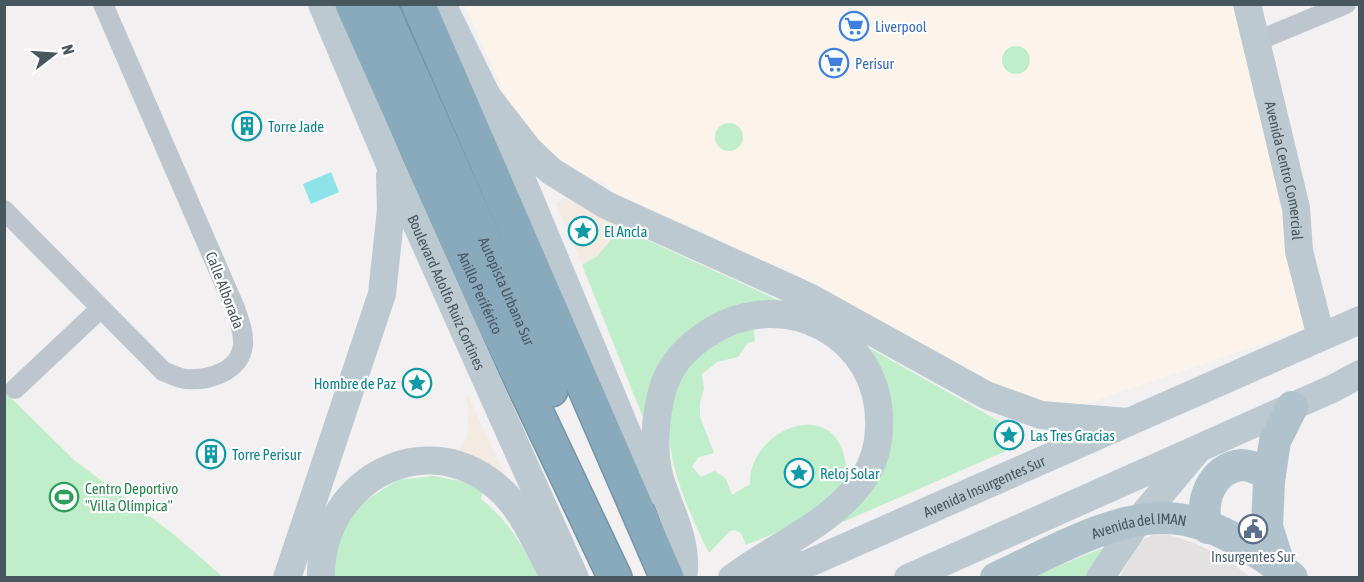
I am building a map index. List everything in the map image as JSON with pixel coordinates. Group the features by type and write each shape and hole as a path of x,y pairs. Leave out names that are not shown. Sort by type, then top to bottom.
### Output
{"highway":[{"path":"344,4 350,17 365,35"},
{"name":"Anillo Periférico","path":"352,4 491,316 615,578"},
{"name":"Autopista Urbana Sur","path":"380,4 567,428 630,578"},
{"name":"Autopista Urbana Sur","path":"398,4 578,416 645,578"},
{"path":"418,4 565,340 681,575"},
{"path":"465,56 493,150 565,340"}],"main road":[{"name":"Boulevard Adolfo Ruiz Cortines","path":"322,4 390,165 575,578"},
{"path":"442,4 486,96 681,575"},
{"name":"Avenida Centro Comercial","path":"1247,4 1296,208 1299,251 1320,337"},
{"path":"486,96 529,150 551,171 606,205 801,293 986,394 1041,415 1128,422"},
{"path":"287,578 382,294 391,210 390,165"},
{"path":"681,575 682,539 660,479 656,450 657,416 669,372 699,338 722,325 766,314 802,317 837,335 862,363 878,400 878,435 874,455 865,478 825,518 732,578"},
{"name":"Avenida Insurgentes Sur","path":"746,578 797,571 1359,320"},
{"path":"908,578 1292,406 1347,384 1359,374"},
{"name":"Avenida del IMAN","path":"1286,572 1267,527 1270,474 1275,441 1292,406"},
{"path":"1100,578 1138,521 1200,448"},
{"path":"321,578 328,532 350,496 376,474 400,465 425,460 455,464 496,486 524,519 555,578"},
{"path":"1208,528 1204,518 1204,502 1215,480 1226,471 1243,465 1270,474"},
{"name":"Avenida del IMAN","path":"996,578 1107,529 1138,521 1165,518 1208,528 1232,537 1286,572"}],"street":[{"name":"Calle Alborada","path":"4,210 163,371 183,379 207,378 224,372 237,361 243,345 236,308 104,4"},
{"path":"1257,41 1346,4"},
{"path":"15,389 100,309"}],"shaded area":[{"path":"465,5 1236,5 1307,328 1077,407 1018,401 840,303 784,266 754,259 690,225 665,223 627,206 604,182 571,174 516,120"},
{"path":"1166,534 1195,543 1228,560 1250,577 1119,578 1141,540 1153,535"}],"green space":[{"path":"1016,46 1026,50 1030,60 1026,70 1016,74 1006,70 1002,60 1006,50"},
{"path":"729,123 739,127 743,137 739,147 729,151 719,147 715,137 719,127"},
{"path":"621,228 802,311 739,311 644,420 582,265 597,256"},
{"path":"834,328 999,421 1006,451 843,522 841,517 888,434"},
{"path":"753,329 755,341 748,343 738,357 717,362 702,374 704,389 700,403 700,417 714,453 699,457 692,466 701,477 715,471 726,479 732,495 750,484 754,463 765,445 782,432 801,425 819,426 835,436 844,457 846,489 792,526 746,545 741,533 735,530 730,531 709,553 686,502 670,447 669,420 674,394 686,370 708,350 729,337"},
{"name":"Centro Deportivo \"Villa Olímpica\"","path":"5,392 75,461 172,533 223,577 5,577"},
{"path":"433,476 460,481 483,491 481,499 514,534 538,577 332,577 339,534 363,502 398,480"},
{"path":"1110,545 1091,577 1032,577"}],"sand":[{"path":"566,198 621,228 597,256 582,265 556,203"},
{"path":"466,391 511,488 452,458 459,451 467,436 469,419"}],"water":[{"path":"331,172 339,192 311,204 303,184"}],"place":[{"name":"Liverpool","path":"854,26"},
{"name":"Perisur","path":"834,63"},
{"name":"Torre Jade","path":"247,126"},
{"name":"El Ancla","path":"583,231"},
{"name":"Hombre de Paz","path":"417,383"},
{"name":"Las Tres Gracias","path":"1009,435"},
{"name":"Torre Perisur","path":"211,454"},
{"name":"Reloj Solar","path":"799,473"},
{"name":"Centro Deportivo \"Villa Olímpica\"","path":"64,497"},
{"name":"Insurgentes Sur","path":"1253,529"}]}
